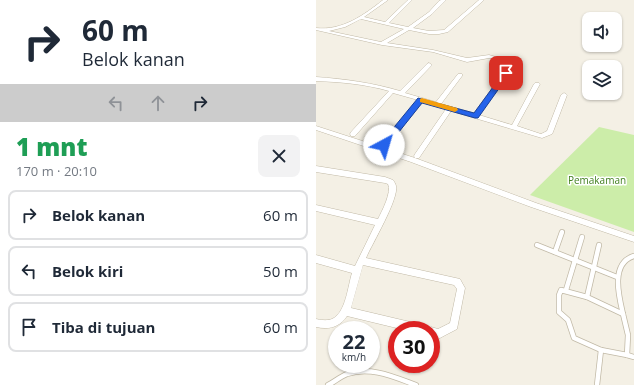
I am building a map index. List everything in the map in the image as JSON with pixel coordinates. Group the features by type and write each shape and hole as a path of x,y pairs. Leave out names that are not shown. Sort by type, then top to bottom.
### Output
{"street":[{"path":"322,31 343,26 361,18 386,0"},
{"path":"402,0 409,1"},
{"path":"382,44 409,29 430,14 434,7 444,0"},
{"path":"361,18 435,34 443,32 482,0"},
{"path":"387,23 409,1"},
{"path":"316,29 382,44 433,51 467,60 488,56 512,62"},
{"path":"401,94 429,65"},
{"path":"475,116 506,73"},
{"path":"437,105 460,76"},
{"path":"316,79 359,83 392,91 540,135 548,135 564,95"},
{"path":"514,127 537,84"},
{"path":"353,134 392,91"},
{"path":"384,145 421,100"},
{"path":"417,156 450,108"},
{"path":"316,128 413,160 534,205 634,239"},
{"path":"316,169 391,182 392,190 379,223 357,270 345,311 336,322 328,324 316,323"},
{"path":"316,208 379,223"},
{"path":"316,260 357,270"},
{"path":"361,261 448,279 460,284 461,288 454,326 440,333"},
{"path":"345,311 388,321"}],"lane":[{"path":"555,252 562,232"},
{"path":"566,290 582,237"},
{"path":"587,297 595,268 599,244"},
{"path":"538,245 617,276"},
{"path":"627,355 628,335 618,294 617,276 628,259 634,256"},
{"path":"623,314 587,297 566,290 561,290 559,293 560,314 568,320 574,338 601,350 634,357"},
{"path":"597,385 601,350"},
{"path":"328,385 348,374 381,372 416,385"}],"green space":[{"name":"Pemakaman","path":"599,127 634,135 634,232 530,195"}],"slow traffic":[{"path":"422,101 455,110"}],"route":[{"path":"384,145 421,100 475,116 506,73"}]}
